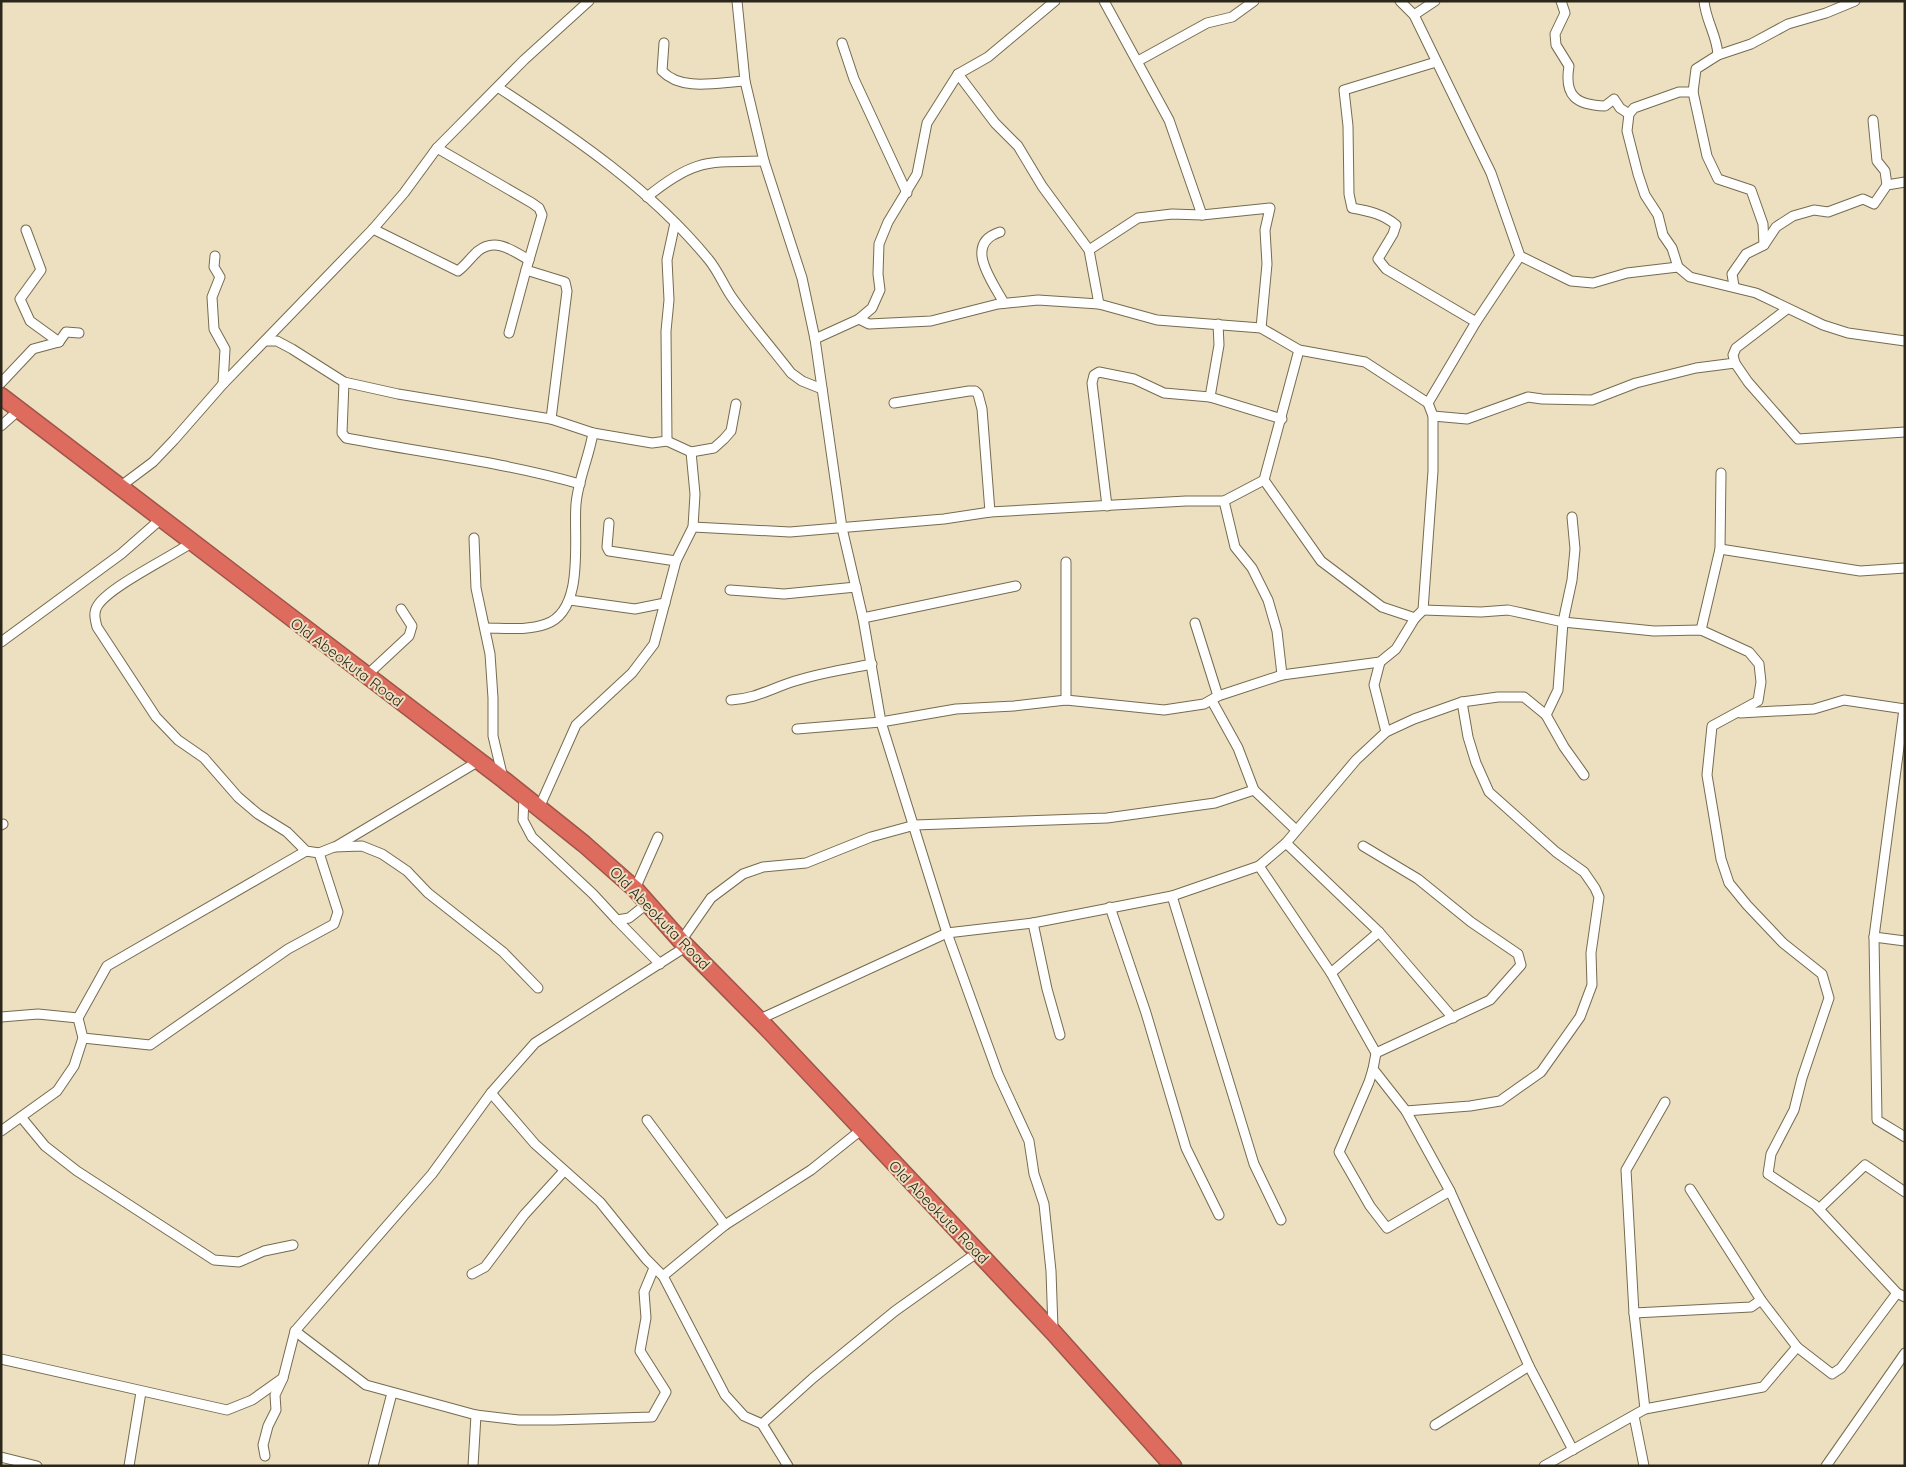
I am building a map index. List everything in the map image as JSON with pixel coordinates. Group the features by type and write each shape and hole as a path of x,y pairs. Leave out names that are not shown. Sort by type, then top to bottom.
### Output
{"highway":[{"name":"Old Abeokuta Road","path":"1,396 504,780 635,889 684,944 1053,1332 1174,1466"}],"street":[{"path":"121,486 152,462 223,384 373,229 404,193 437,148 499,88 524,60 589,1"},
{"path":"737,1 745,81 764,161 802,278 815,339 842,528 872,664 881,722 915,825 947,933 998,1074 1029,1141 1034,1174 1044,1204 1051,1271 1053,1332"},
{"path":"815,339 859,319 872,308 880,290 878,274 879,244 888,222 917,174 927,123 958,74 988,57 1055,1"},
{"path":"1104,1 1169,120 1202,215"},
{"path":"1138,61 1207,23 1232,17 1254,1"},
{"path":"1400,1 1414,15 1492,173 1520,256 1571,281 1592,283 1628,273 1678,267"},
{"path":"1414,15 1435,1"},
{"path":"1561,1 1565,13 1555,34 1556,45 1569,66 1566,81 1570,94 1588,106 1605,106 1614,98 1620,108 1629,114"},
{"path":"1704,1 1706,19 1717,42 1718,55"},
{"path":"1764,245 1763,224 1750,190 1718,179 1711,164 1693,92 1696,69 1718,55 1751,44 1788,24 1826,13 1855,1"},
{"path":"664,43 661,61 662,71 669,78 687,84 745,81"},
{"path":"842,43 854,79 907,193"},
{"path":"1436,62 1344,90 1348,126 1349,194 1352,208 1372,211 1387,217 1396,224 1393,234 1378,260 1386,269 1476,322"},
{"path":"958,74 995,123 1018,146 1042,186 1088,250 1099,304"},
{"path":"499,88 555,125 647,197 675,223 710,260 730,295 791,373 802,381 822,389"},
{"path":"1693,92 1679,92 1645,102 1634,108 1629,114 1627,131 1645,195 1658,215 1663,235 1672,248 1678,267 1690,277 1734,286 1756,293 1788,309 1848,333 1905,341"},
{"path":"1734,286 1732,274 1746,254 1764,245 1776,227 1793,216 1814,210 1828,212 1863,199 1874,204 1887,185 1885,171 1877,161 1873,120"},
{"path":"437,148 538,208 542,215 510,333"},
{"path":"647,197 668,180 691,167 708,162 764,161"},
{"path":"1887,185 1905,182"},
{"path":"1088,250 1138,218 1172,214 1202,215 1270,208 1265,230 1267,264 1261,328"},
{"path":"667,441 666,331 669,300 667,260 675,223"},
{"path":"373,229 458,271 479,250 495,245 502,245 529,260"},
{"path":"26,230 41,270 20,299 30,321 59,342"},
{"path":"1000,232 989,236 981,248 982,262 1004,303"},
{"path":"215,256 214,267 220,277 212,297 214,329 225,349 223,384"},
{"path":"1428,403 1476,322 1520,256"},
{"path":"526,270 565,282 567,291 551,420"},
{"path":"797,729 881,722 956,709 1014,706 1066,700 1164,710 1215,699 1282,675 1380,662 1396,649 1423,610 1433,471 1433,416 1428,403 1365,362 1299,350 1261,328 1157,320 1099,304 1038,300 1004,303 931,321 869,324 859,319"},
{"path":"1788,309 1736,348 1733,355 1735,363 1748,382 1798,439 1905,432"},
{"path":"1210,397 1219,345 1218,324"},
{"path":"1,383 33,349 59,342 66,332 79,332"},
{"path":"266,341 277,341 344,382 398,394 551,420 593,433 652,444 667,441 691,452 714,448 724,439 731,431 736,404"},
{"path":"693,527 790,532 990,512 1186,501 1224,501 1264,480 1282,419 1299,350"},
{"path":"1433,416 1467,419 1528,397 1542,400 1592,400 1636,382 1696,368 1735,363"},
{"path":"1107,506 1092,383 1094,375 1099,372 1134,379 1164,393 1210,397 1282,419"},
{"path":"344,382 342,433 346,438 477,459 532,470 580,484"},
{"path":"894,403 969,391 975,391 978,394 982,410 990,512"},
{"path":"1,426 19,410"},
{"path":"485,628 530,628 548,624 570,600 576,560 576,505 580,484 590,454 593,433"},
{"path":"538,808 576,725 632,673 654,644 676,561 693,527 695,494 691,452"},
{"path":"1701,630 1720,549 1721,474"},
{"path":"1264,480 1321,561 1382,607 1416,618"},
{"path":"1224,501 1235,547 1252,568 1268,600 1277,631 1282,675"},
{"path":"1546,715 1558,690 1563,622 1572,580 1575,550 1572,516"},
{"path":"4,638 121,554 162,518"},
{"path":"609,523 608,551 676,561"},
{"path":"474,538 476,588 485,628 492,689 493,736 504,780"},
{"path":"192,543 109,594 97,606 94,615 97,627 156,717 178,740 204,758 251,808 287,832 306,851 319,853 334,848 479,761"},
{"path":"1720,549 1860,571 1905,568"},
{"path":"1066,562 1066,700"},
{"path":"862,618 1016,586"},
{"path":"730,590 784,594 856,587"},
{"path":"570,600 634,609 665,603"},
{"path":"366,676 409,636 412,626 401,609"},
{"path":"1423,610 1481,612 1508,610 1563,622 1654,631 1701,630 1749,652 1759,664 1761,682 1758,701 1712,726 1706,775 1721,859 1730,883 1747,905 1784,942 1822,974 1830,998 1802,1078 1794,1110 1771,1154 1768,1174 1819,1209 1901,1295 1841,1368 1832,1374 1797,1347 1761,1300 1690,1189"},
{"path":"1196,623 1215,699 1238,748 1254,790 1296,830"},
{"path":"1380,662 1374,685 1386,732"},
{"path":"731,700 765,694 780,685 800,679 872,664"},
{"path":"758,1020 947,933 1033,923 1110,906 1172,896 1259,866 1286,843 1335,783 1386,732 1414,719 1462,702 1498,697 1524,697 1546,715 1564,747 1584,776"},
{"path":"1735,713 1814,708 1844,700 1904,710 1874,937 1877,1120 1905,1138"},
{"path":"1406,1111 1470,1106 1500,1101 1541,1072 1580,1017 1592,986 1592,953 1599,897 1595,888 1584,872 1556,852 1489,792 1476,763 1468,737 1462,702"},
{"path":"265,1456 263,1445 268,1426 276,1410 275,1395 283,1378 295,1331 432,1174 491,1093 534,1043 660,964 684,944 711,898 743,874 763,867 806,863 871,837 915,825 1107,818 1215,803 1254,790"},
{"path":"524,797 523,820 532,837 592,894 660,964"},
{"path":"635,889 658,837"},
{"path":"1286,843 1379,932 1453,1018"},
{"path":"334,848 362,846 382,854 407,871 428,893 503,952 538,988"},
{"path":"1363,846 1418,879 1471,922 1518,954 1521,965 1490,1000 1376,1053"},
{"path":"1,1131 57,1091 74,1066 83,1038 78,1018 106,966 306,851"},
{"path":"83,1038 150,1045 288,949 334,924 338,912 319,853"},
{"path":"1259,866 1331,973 1376,1053 1369,1082 1339,1152 1370,1206 1386,1228 1450,1191"},
{"path":"1172,896 1254,1164 1281,1220"},
{"path":"617,920 629,918 648,903"},
{"path":"1110,906 1146,1013 1186,1148 1218,1215"},
{"path":"1033,923 1047,990 1060,1035"},
{"path":"1331,973 1379,932"},
{"path":"1874,937 1905,941"},
{"path":"1,1017 38,1014 78,1018"},
{"path":"1373,1069 1406,1111 1450,1191 1529,1366 1572,1450"},
{"path":"491,1093 535,1144 600,1202 654,1268 663,1276 724,1395 744,1416 762,1424 785,1465"},
{"path":"1646,1409 1634,1313 1626,1170 1664,1102"},
{"path":"21,1117 45,1146 76,1171 214,1260 239,1262 264,1251 293,1245"},
{"path":"647,1120 725,1225"},
{"path":"663,1276 725,1225 811,1170 861,1130"},
{"path":"1819,1209 1865,1165 1905,1192"},
{"path":"472,1274 485,1268 524,1215 564,1171"},
{"path":"762,1424 813,1378 895,1312 978,1252"},
{"path":"295,1331 366,1385 476,1415 519,1420 652,1416 666,1392 640,1351 646,1318 644,1292 654,1268"},
{"path":"1634,1313 1751,1307 1761,1300"},
{"path":"1544,1466 1646,1409 1763,1387 1797,1347"},
{"path":"1826,1466 1905,1353"},
{"path":"1,1359 227,1410 252,1400 283,1378"},
{"path":"1435,1425 1529,1366"},
{"path":"129,1466 142,1392"},
{"path":"373,1466 392,1393"},
{"path":"474,1466 476,1415"},
{"path":"1634,1416 1644,1466"},
{"path":"1,1457 31,1465"}]}
